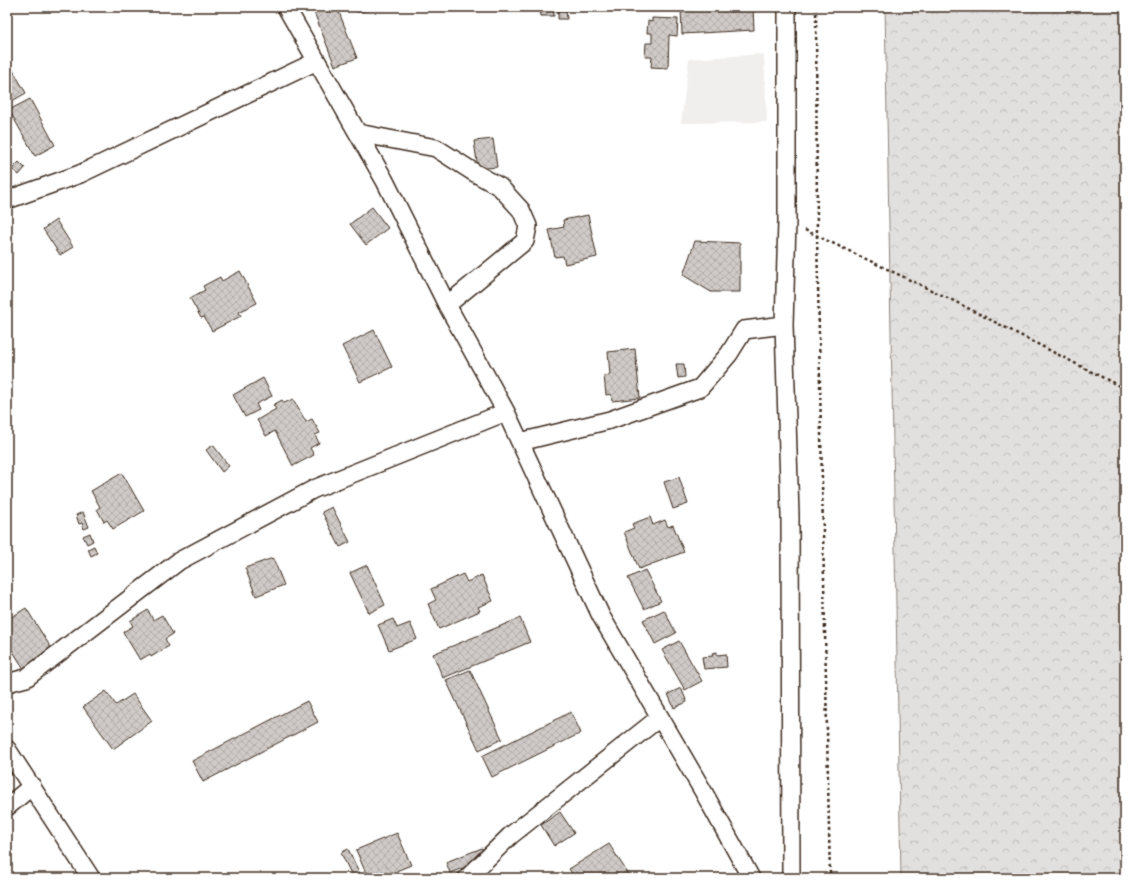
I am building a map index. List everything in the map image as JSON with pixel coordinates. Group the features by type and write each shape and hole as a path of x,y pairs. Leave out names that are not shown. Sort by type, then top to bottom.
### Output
{"street":[{"path":"286,7 385,181 447,305 506,412 601,616 659,718 703,791 751,878"},
{"path":"787,7 787,221 784,325 790,515 791,878"},
{"path":"7,200 80,174 317,61"},
{"path":"358,133 436,148 475,173 500,186 521,210 528,226 525,241 447,305"},
{"path":"520,442 610,420 700,388 729,354 744,330 784,325"},
{"path":"7,684 26,678 179,562 314,489 506,412"},
{"path":"467,878 510,836 659,718"},
{"path":"7,749 91,878"},
{"path":"11,799 32,786"}],"path":[{"path":"816,7 817,235 830,878"},
{"path":"787,221 952,300 1125,389"}],"shaded area":[{"path":"764,54 767,122 681,123 689,59"}],"green space":[{"path":"885,7 1125,7 1125,878 901,878"}],"building":[{"path":"312,7 337,7 357,58 335,66"},
{"path":"356,7 385,7 357,12"},
{"path":"753,7 754,30 682,34 681,8"},
{"path":"553,8 554,16 541,16 540,9"},
{"path":"566,10 567,19 558,19 558,11"},
{"path":"652,18 678,19 677,36 669,35 668,68 651,67 652,57 645,57 646,43 652,43 652,33 647,33 648,21 652,22"},
{"path":"7,60 26,93 7,104"},
{"path":"30,99 55,145 35,156 9,110"},
{"path":"493,139 497,167 478,169 474,141"},
{"path":"19,162 25,168 19,175 12,169"},
{"path":"372,207 388,228 366,245 350,224"},
{"path":"588,215 597,257 565,264 563,256 555,257 549,230 564,227 563,220"},
{"path":"56,220 73,247 60,255 43,229"},
{"path":"695,241 740,243 740,292 711,292 683,275"},
{"path":"240,271 257,303 239,312 241,316 212,331 204,317 201,318 190,298 205,290 203,286 220,277 222,281"},
{"path":"374,330 392,367 360,382 342,346"},
{"path":"635,349 640,398 612,401 611,394 606,395 604,376 610,375 608,352"},
{"path":"676,364 684,364 685,377 678,378"},
{"path":"263,378 272,396 256,404 259,410 245,417 233,395"},
{"path":"293,399 306,422 312,419 320,433 315,435 319,443 310,448 314,455 293,466 275,431 266,436 257,420 276,409 273,405 282,400 284,403"},
{"path":"213,445 229,466 222,472 206,450"},
{"path":"122,473 144,511 113,529 107,520 104,522 97,509 100,507 91,491"},
{"path":"679,477 688,504 673,509 664,482"},
{"path":"332,507 350,542 340,547 322,512"},
{"path":"83,512 89,527 84,529 82,523 79,524 76,515"},
{"path":"650,517 653,525 665,520 668,527 673,525 684,552 639,569 624,532 634,528 632,524"},
{"path":"90,533 93,541 87,544 83,536"},
{"path":"94,546 97,553 91,556 88,549"},
{"path":"273,558 284,585 256,596 245,568"},
{"path":"367,565 385,605 369,613 350,573"},
{"path":"645,570 661,601 644,609 628,578"},
{"path":"463,574 467,582 482,575 493,601 478,607 480,611 439,629 428,604 436,600 431,589"},
{"path":"26,608 53,651 24,669 7,642 7,620"},
{"path":"148,610 153,620 162,615 173,634 165,639 169,646 151,657 150,654 140,660 123,632 133,626 130,621"},
{"path":"664,610 676,633 655,644 643,620"},
{"path":"520,618 530,642 443,678 433,654"},
{"path":"393,619 397,628 410,623 417,639 389,650 378,625"},
{"path":"679,641 702,681 685,690 662,650"},
{"path":"717,652 717,655 726,654 727,667 704,669 702,657 713,656 712,653"},
{"path":"470,670 502,739 479,750 446,680"},
{"path":"681,688 687,702 674,708 668,694"},
{"path":"106,691 116,705 133,694 152,721 113,749 83,707"},
{"path":"307,701 318,722 203,782 192,761"},
{"path":"571,712 581,733 492,777 482,756"},
{"path":"560,812 574,833 554,846 541,825"},
{"path":"397,833 411,865 379,878 368,878 356,850"},
{"path":"609,844 631,878 575,878 569,869"},
{"path":"482,848 486,859 450,873 446,862"},
{"path":"348,849 362,878 353,878 341,853"}]}
